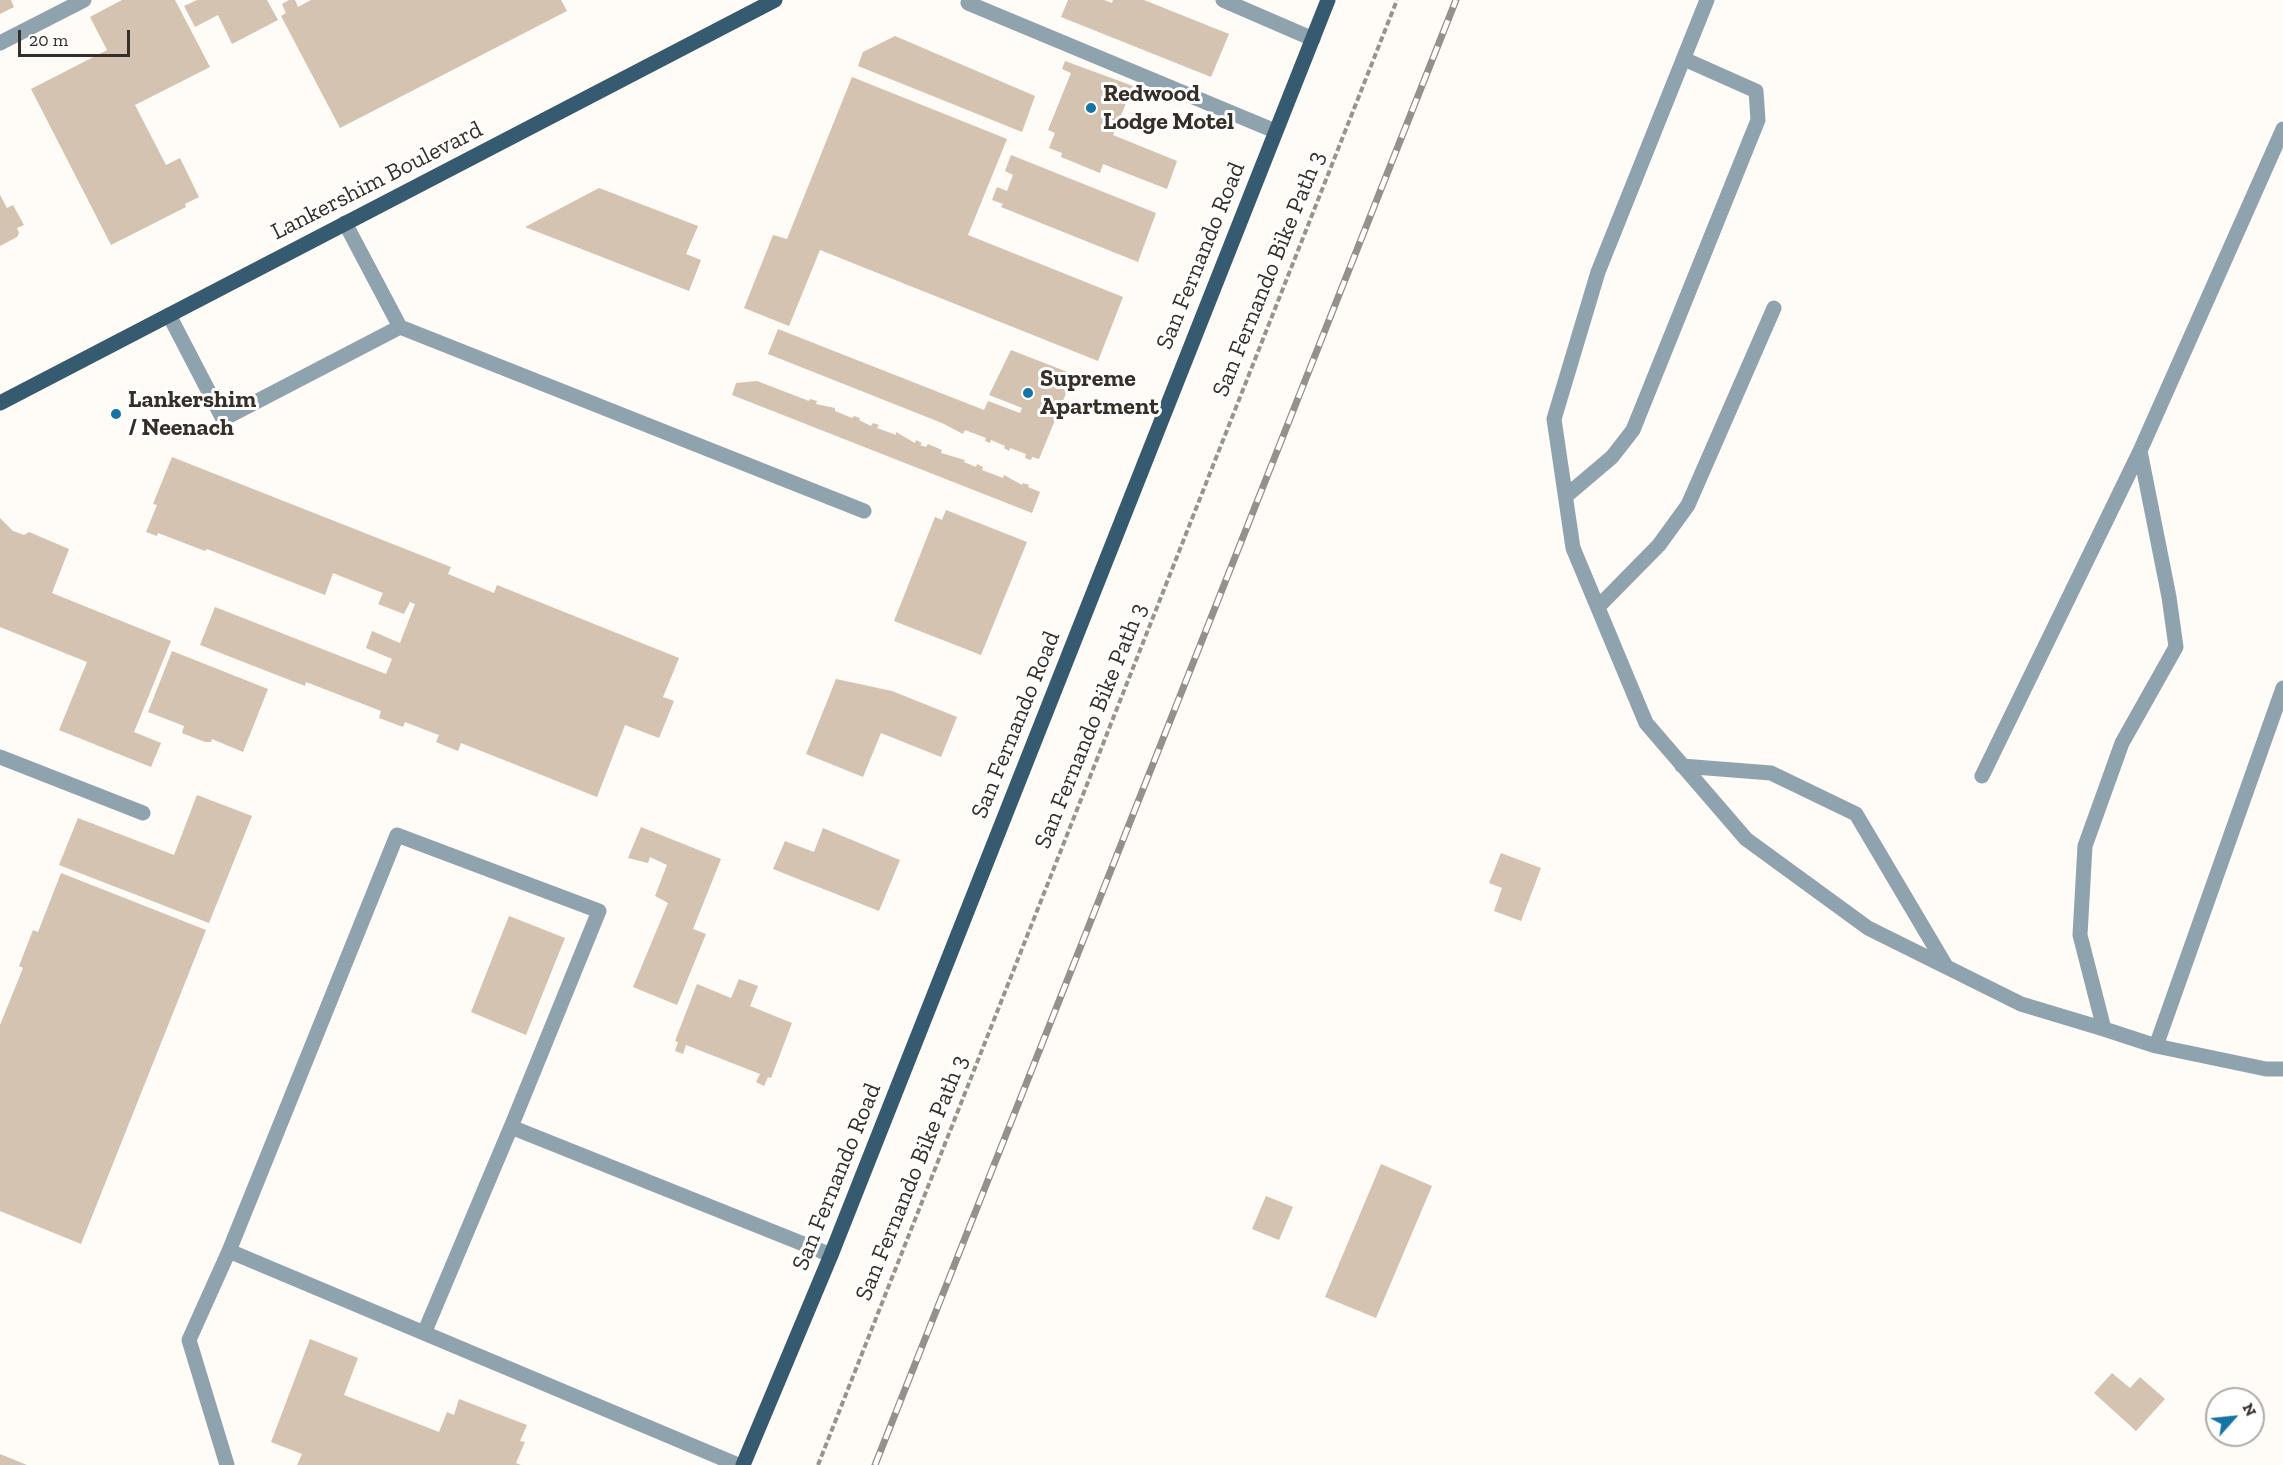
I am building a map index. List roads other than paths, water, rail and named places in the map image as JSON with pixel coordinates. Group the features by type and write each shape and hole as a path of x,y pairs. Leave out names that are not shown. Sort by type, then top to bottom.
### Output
{"main road":[{"name":"Lankershim Boulevard","path":"0,402 776,0"},
{"name":"San Fernando Road","path":"743,1465 831,1255 1328,0"}],"lane":[{"path":"0,43 84,0"},
{"path":"1223,0 1313,39"},
{"path":"1707,0 1598,272 1554,419 1573,548 1646,723 1746,839 1868,928 2021,1004 2156,1046 2266,1069 2283,1069"},
{"path":"968,3 1275,131"},
{"path":"1566,496 1612,457 1634,430 1758,120 1756,91 1684,59"},
{"path":"1982,776 2140,451 2283,129"},
{"path":"345,224 400,327 864,511"},
{"path":"1598,607 1659,545 1688,505 1774,308"},
{"path":"169,315 223,419 400,327"},
{"path":"2104,1029 2080,935 2085,846 2122,744 2176,647 2169,597 2140,451"},
{"path":"2156,1046 2283,688"},
{"path":"0,757 143,813"},
{"path":"1682,766 1771,773 1856,814 1947,967"},
{"path":"227,1465 189,1340 229,1251 397,835 599,911 425,1331"},
{"path":"511,1127 831,1255"},
{"path":"229,1251 425,1331 738,1465"}],"railway":[{"path":"875,1465 1456,0"}],"place":[{"name":"Redwood Lodge Motel","path":"1091,108"},
{"name":"Supreme Apartment","path":"1028,393"},
{"name":"Lankershim / Neenach","path":"116,414"}]}
